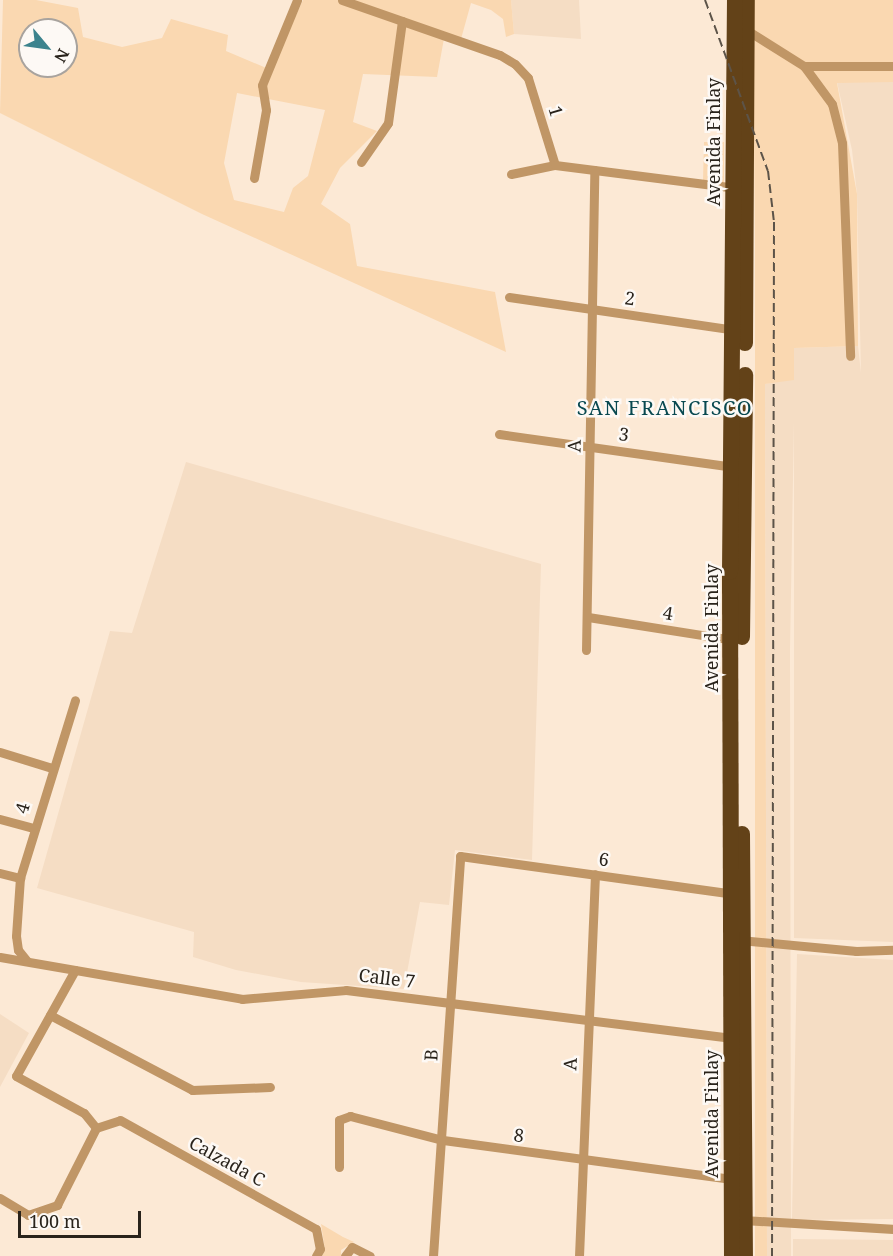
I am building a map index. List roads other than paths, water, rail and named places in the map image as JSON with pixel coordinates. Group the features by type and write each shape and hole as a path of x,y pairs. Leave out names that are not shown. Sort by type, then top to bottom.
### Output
{"highway":[{"name":"Avenida Finlay","path":"735,0 741,27"},
{"name":"Avenida Finlay","path":"732,1256 738,1220 736,641 740,330 739,188 741,27 747,0"},
{"name":"Avenida Finlay","path":"738,1220 745,1256"}],"street":[{"path":"254,178 266,110 262,85 297,0"},
{"name":"1","path":"342,0 500,55 515,64 528,78 555,165"},
{"path":"361,162 388,123 402,21"},
{"path":"741,27 804,66 832,104 842,143 850,356"},
{"path":"804,66 893,66"},
{"path":"511,174 555,165 739,188"},
{"name":"A","path":"585,650 588,617 594,171"},
{"name":"2","path":"509,297 740,330"},
{"name":"3","path":"499,434 739,468"},
{"name":"4","path":"588,617 736,641"},
{"name":"4","path":"27,961 18,951 16,936 21,878 52,768 75,700"},
{"path":"0,752 52,768"},
{"path":"0,819 34,828"},
{"name":"6","path":"460,856 736,894"},
{"name":"B","path":"433,1256 443,1140 460,856"},
{"path":"0,873 21,878"},
{"name":"A","path":"579,1256 595,874"},
{"path":"737,940 856,951 893,950"},
{"name":"Calle 7","path":"0,957 242,999 345,990 737,1038"},
{"path":"0,1198 28,1215 57,1205 96,1128 84,1113 16,1076 75,970"},
{"path":"50,1015 192,1090 270,1087"},
{"name":"8","path":"339,1167 339,1120 350,1116 443,1140 738,1179"},
{"name":"Calzada C","path":"96,1128 120,1120 316,1229 320,1249 316,1256"},
{"path":"738,1220 893,1229"},
{"path":"345,1256 352,1247 370,1256"}],"railway":[{"path":"705,0 768,171 774,222 772,1256"}],"district":[{"name":"SAN FRANCISCO","path":"665,407"}]}
